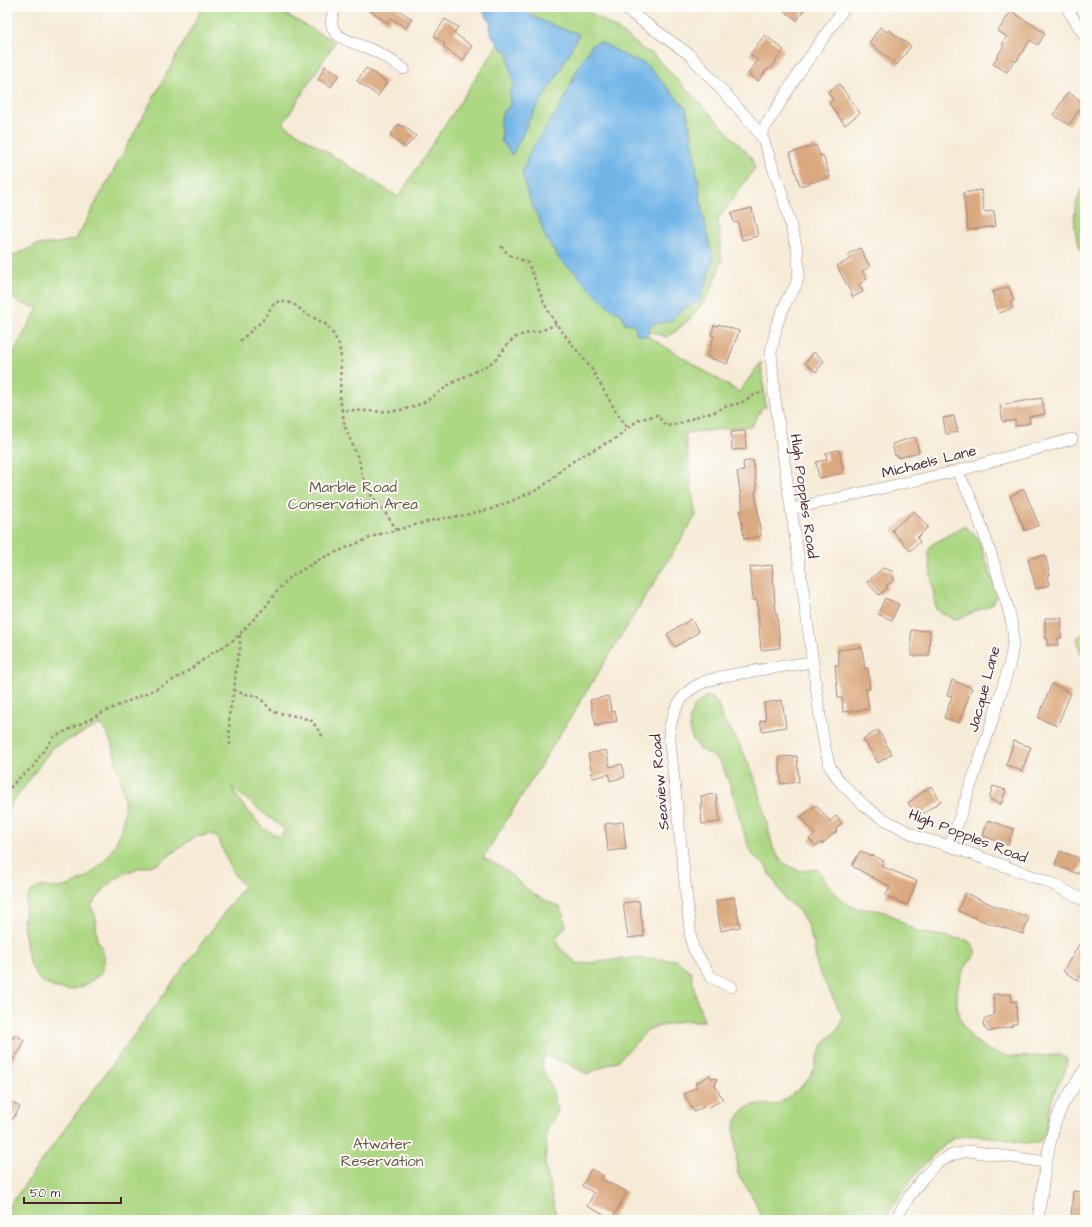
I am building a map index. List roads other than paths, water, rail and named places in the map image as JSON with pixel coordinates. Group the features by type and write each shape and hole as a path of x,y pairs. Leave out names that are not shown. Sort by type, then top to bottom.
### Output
{"street":[{"path":"336,7 331,17 332,26 338,36 375,52 404,69"},
{"name":"High Popples Road","path":"623,7 690,55 742,112 763,139 782,193 798,249 799,272 796,284 787,300 777,324 771,352 773,389 822,731 830,767 841,783 867,808 880,817 918,837 950,846 1048,882 1085,901"},
{"path":"760,135 800,71 845,7"},
{"path":"1066,7 1085,36"},
{"name":"Michaels Lane","path":"791,509 957,471 1072,439"},
{"name":"Jacque Lane","path":"950,846 1001,692 1010,658 1013,639 1008,609 995,568 972,501 957,471"},
{"name":"Seaview Road","path":"731,987 711,977 693,948 669,733 670,722 681,699 700,683 717,677 812,662"},
{"path":"1038,1220 1046,1162 1054,1126 1063,1104 1085,1068"},
{"path":"895,1220 910,1195 923,1178 937,1163 952,1156 969,1151 1046,1162"}],"water":[{"path":"487,7 522,7 532,16 579,34 558,74 530,118 512,155 501,140 502,133 500,124 503,111 510,106 510,91 514,85 509,53 501,48 491,34 490,22 484,13"},
{"path":"601,42 629,58 645,63 686,108 691,131 702,210 713,259 703,294 698,302 684,308 671,321 651,325 647,337 637,334 634,324 625,323 621,313 613,311 574,271 560,260 545,237 541,224 529,198 522,173 531,149 562,104 577,70 592,45"}],"park label":[{"name":"Marble Road Conservation Area","path":"353,496"},
{"name":"Atwater Reservation","path":"382,1152"}]}
